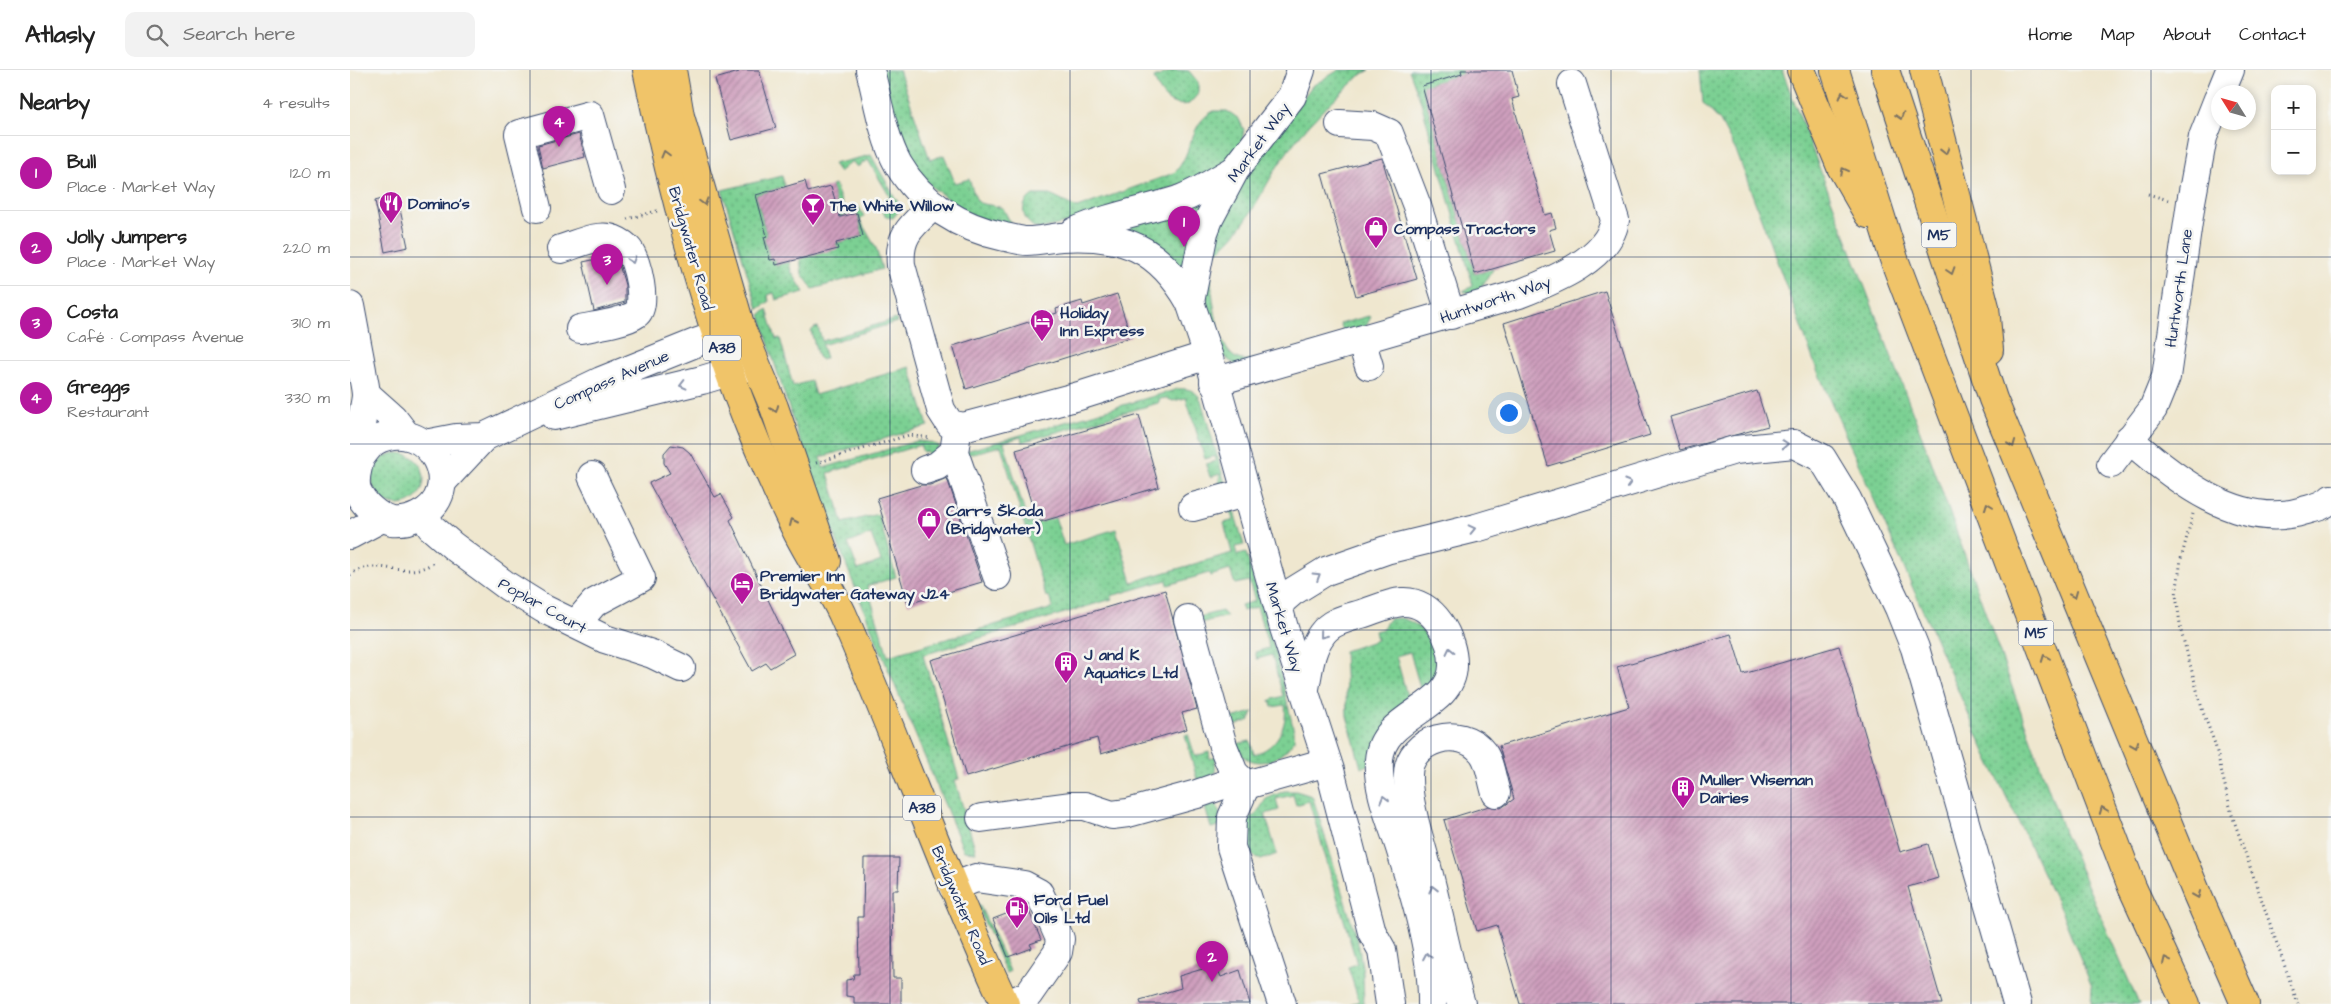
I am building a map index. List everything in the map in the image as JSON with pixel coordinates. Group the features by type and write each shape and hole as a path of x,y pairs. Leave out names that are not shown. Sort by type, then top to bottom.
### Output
{"main road":[{"name":"Bridgwater Road","path":"647,70 662,143 687,238 730,331"},
{"name":"Bridgwater Road","path":"672,70 680,116 730,331 742,367 756,442 791,517 840,611 902,756 969,927 1006,1004"},
{"name":"M5","path":"1802,70 1841,168 1894,259"},
{"name":"M5","path":"1835,70 1894,259 2132,888 2186,1004"},
{"name":"M5","path":"1885,70 1993,399 2196,894 2245,1004"},
{"name":"M5","path":"1924,70 1985,307 1993,399"}],"street":[{"name":"Market Way","path":"870,70 895,158 911,182 934,205 953,219 986,233 1026,241 1096,236 1137,246 1160,262 1171,273 1190,302 1208,355 1245,493 1327,762 1372,932 1382,950 1390,1004"},
{"name":"Market Way","path":"1190,302 1204,232 1234,170 1292,96 1301,70"},
{"path":"2224,85 2230,70"},
{"name":"Huntworth Way","path":"1214,382 1493,303 1551,281 1595,253 1604,245 1613,232 1614,220 1572,84"},
{"path":"537,208 519,134 590,115 611,190"},
{"name":"Huntworth Lane","path":"2111,464 2152,409 2166,377 2192,192 2203,138 2211,117"},
{"path":"1340,124 1373,126 1389,133 1417,206 1450,315"},
{"path":"1062,237 1112,218 1179,199 1204,188 1234,170"},
{"path":"934,205 904,234 900,251 901,270 898,294 912,341 940,410 950,424 956,439 997,576"},
{"path":"561,249 603,237 612,238 629,250 641,291 642,306 635,316 580,329"},
{"path":"350,306 366,394 361,428 360,458 353,492 382,518 396,521 410,520 424,514 439,494 442,482 438,464 430,447 416,439 366,394"},
{"name":"Compass Avenue","path":"442,482 496,433 601,381 730,331"},
{"path":"1361,340 1369,366"},
{"path":"925,470 936,466 963,427 1079,396 1208,355"},
{"name":"Compass Avenue","path":"416,439 456,438 496,433 702,380 742,367"},
{"path":"360,458 374,442 393,435 416,439"},
{"path":"2129,439 2163,470 2210,497 2248,513 2289,516 2326,504 2331,499"},
{"path":"1278,604 1292,592 1326,571 1386,550 1476,528 1735,450 1794,444 1810,450 1822,458 1847,499 1899,608 1915,648 1932,700 2017,1004"},
{"path":"576,624 594,603 641,578 592,476"},
{"path":"1193,507 1245,493"},
{"name":"Poplar Court","path":"424,514 431,527 450,544 507,586 544,609 605,639 652,654 681,668"},
{"path":"350,535 382,518"},
{"path":"1304,690 1313,649 1323,632 1337,621 1402,602 1416,604 1436,617 1447,637 1453,666 1448,685 1450,706 1438,737"},
{"path":"1188,619 1223,746 1234,773 1243,782"},
{"path":"1432,1004 1428,953 1404,863 1383,797 1379,758 1393,729 1410,714 1429,704 1448,685"},
{"path":"1462,1004 1415,820 1407,778 1408,762 1419,748 1438,737 1456,737 1472,744 1484,753 1496,793"},
{"path":"981,818 1070,806 1085,806 1112,815 1128,813 1327,762"},
{"path":"1243,782 1232,817 1231,847 1282,1004"},
{"path":"953,886 976,878 1024,885 1039,893 1060,939 1058,952 1028,995 1006,1004"},
{"name":"Market Way","path":"1380,1004 1382,950"}],"path":[{"path":"2194,508 2181,559 2176,595 2181,631 2203,712 2215,744 2232,815 2298,1004"},
{"path":"350,575 364,567 374,566 400,571 423,569 436,561 450,544"}],"green space":[{"path":"881,70 899,70 930,160 944,155 955,183 969,179 977,200 982,204 1003,208 1012,226 972,217 924,181 901,142"},
{"path":"1174,70 1189,71 1198,82 1198,94 1189,104 1176,104 1166,99 1156,84 1154,78"},
{"path":"1339,70 1370,70 1361,75 1340,94 1300,135 1283,158 1243,224 1223,247 1211,256 1212,293 1221,337 1232,355 1242,360 1254,359 1256,366 1236,365 1224,357 1219,348 1203,286 1204,260 1208,241 1226,201 1312,86"},
{"path":"1409,70 1478,70 1422,86 1475,274 1494,268 1476,295 1463,291 1473,286 1421,102"},
{"path":"1700,70 1782,70 1929,455 2064,832 2139,1004 2091,1004 2092,987 2062,913 1985,752 1817,370 1737,153 1720,121 1703,103"},
{"path":"1214,111 1227,111 1232,114 1239,119 1244,130 1242,141 1219,171 1091,218 1038,229 1029,223 1026,218 1024,214 1025,204 1033,195 1050,195 1077,208 1174,173 1185,157 1200,123"},
{"path":"871,155 901,208 893,218 886,217 878,204 890,197 868,160 857,167 852,161 839,172 833,164"},
{"path":"782,176 785,187 756,195 767,236 764,238 770,260 775,259 776,265 789,262 791,271 804,292 776,300 774,293 768,295 769,302 758,309 722,190"},
{"path":"835,185 845,212 858,206 864,216 860,220 876,248 882,269 813,289 802,274 800,258 838,248 836,243 863,236 857,213 840,217 831,186"},
{"path":"1211,191 1187,274 1120,230"},
{"path":"767,309 776,339 780,338 793,386 811,381 815,395 910,367 928,426 821,457 823,468 917,441 940,446 929,458 927,451 923,452 920,445 828,473 843,523 878,514 896,577 867,586 888,656 1053,608 1049,596 1046,597 1001,446 966,455 966,451 1178,389 1188,389 1197,394 1201,400 1225,483 1219,487 1220,474 1210,477 1206,464 1216,461 1215,456 1205,459 1186,398 1173,401 1166,398 1160,399 1158,403 1022,442 1021,437 1004,442 1028,524 1055,517 1064,545 1116,529 1132,582 1232,553 1224,523 1234,520 1232,514 1225,509 1233,508 1244,545 1235,547 1237,555 1246,553 1275,650 1295,739 1279,756 1265,762 1250,760 1242,756 1236,744 1250,741 1254,754 1269,747 1279,736 1285,721 1285,705 1272,707 1270,700 1283,696 1272,655 1257,659 1255,652 1269,648 1257,607 1243,611 1241,605 1255,601 1249,581 1235,584 1230,570 1210,576 1209,573 1168,585 1167,580 1111,596 1112,599 923,655 959,779 955,780 976,852 964,851 854,586 804,452 760,315","holes":["871,534 881,561 858,570 848,543"]},
{"path":"1371,317 1365,328 1343,331 1340,324 1343,323"},
{"path":"896,319 897,322 822,345 826,358 822,360 818,357 811,331 814,328 818,327 822,341"},
{"path":"393,453 403,453 417,460 424,474 424,484 417,498 403,505 393,505 383,501 376,494 372,484 372,474 376,464 383,457"},
{"path":"1222,611 1227,616 1197,624 1202,616"},
{"path":"1400,618 1407,620 1422,631 1429,641 1434,654 1440,652 1440,674 1371,764 1361,768 1347,716 1344,651 1377,640 1375,631 1382,629 1389,619","holes":["1410,652 1421,691 1407,696 1396,656"]},
{"path":"1253,712 1249,721 1230,727 1228,719"},
{"path":"1188,734 1195,756 1209,752 1210,759 1216,757 1215,773 1199,787 1185,735"},
{"path":"1284,791 1296,791 1312,796 1314,801 1359,947 1363,973 1364,1004 1350,1004 1359,1001 1348,967 1357,964 1309,801 1296,805 1293,795 1276,799 1279,810 1265,814 1277,854 1261,860 1252,855 1246,833 1248,818 1256,815 1266,799"},
{"path":"1217,805 1223,825 1211,828 1205,807"},
{"path":"979,904 1010,971 1006,973 977,905"}],"building":[{"path":"738,70 759,70 776,128 731,140 715,79 739,72"},
{"path":"1461,70 1512,70 1519,97 1512,99 1528,157 1545,215 1552,213 1556,228 1549,230 1555,251 1475,274 1422,86 1462,74"},
{"path":"579,134 585,157 543,168 538,145"},
{"name":"Compass Tractors","path":"1382,158 1417,279 1356,296 1322,174"},
{"name":"The White Willow","path":"805,181 808,192 831,186 840,217 857,213 863,236 836,243 838,249 776,265 775,259 770,260 764,237 767,236 756,195"},
{"name":"Domino's","path":"397,195 408,247 385,252 375,201"},
{"path":"611,256 616,259 620,268 625,285 625,302 594,311 583,262"},
{"path":"1605,291 1650,435 1548,466 1504,323"},
{"name":"Holiday Inn Express","path":"1117,294 1131,337 966,389 953,346 1057,313 1056,309 1082,301 1083,305"},
{"path":"1757,391 1768,426 1680,450 1670,417"},
{"path":"1139,415 1159,487 1037,523 1016,450"},
{"name":"Premier Inn Bridgwater Gateway J24","path":"671,445 683,447 690,453 715,497 721,494 734,517 730,520 794,654 770,668 766,663 752,671 649,483 670,473 664,463 664,453"},
{"name":"Carrs Škoda (Bridgwater)","path":"947,478 982,582 908,604 877,498 921,485 930,485"},
{"name":"J and K Aquatics Ltd","path":"1165,590 1197,709 1182,713 1187,729 1101,754 1097,738 966,777 931,660"},
{"name":"Muller Wiseman Dairies","path":"1731,634 1743,674 1839,646 1900,852 1928,844 1938,878 1908,887 1942,1004 1520,1004 1497,925 1477,931 1444,820 1489,806 1501,808 1514,799 1499,746 1629,707 1617,667"},
{"path":"864,858 899,858 898,890 892,890 893,978 901,978 901,1004 854,1004 854,997 846,996 846,980 853,979 854,974 859,974 858,917 863,917"},
{"name":"Ford Fuel Oils Ltd","path":"1027,906 1041,940 1030,944 1032,948 1008,957 993,919"},
{"path":"1216,965 1221,977 1240,970 1250,1004 1141,1004 1140,1000 1181,988 1179,976"}],"place":[{"name":"Greggs","path":"559,147"},
{"name":"Domino's","path":"391,224"},
{"name":"The White Willow","path":"813,226"},
{"name":"Bull","path":"1184,247"},
{"name":"Compass Tractors","path":"1376,249"},
{"name":"Costa","path":"607,285"},
{"name":"Holiday Inn Express","path":"1042,342"},
{"name":"Carrs Škoda (Bridgwater)","path":"929,540"},
{"name":"Premier Inn Bridgwater Gateway J24","path":"742,605"},
{"name":"J and K Aquatics Ltd","path":"1066,684"},
{"name":"Muller Wiseman Dairies","path":"1683,809"},
{"name":"Ford Fuel Oils Ltd","path":"1017,929"},
{"name":"Jolly Jumpers","path":"1212,982"}]}
